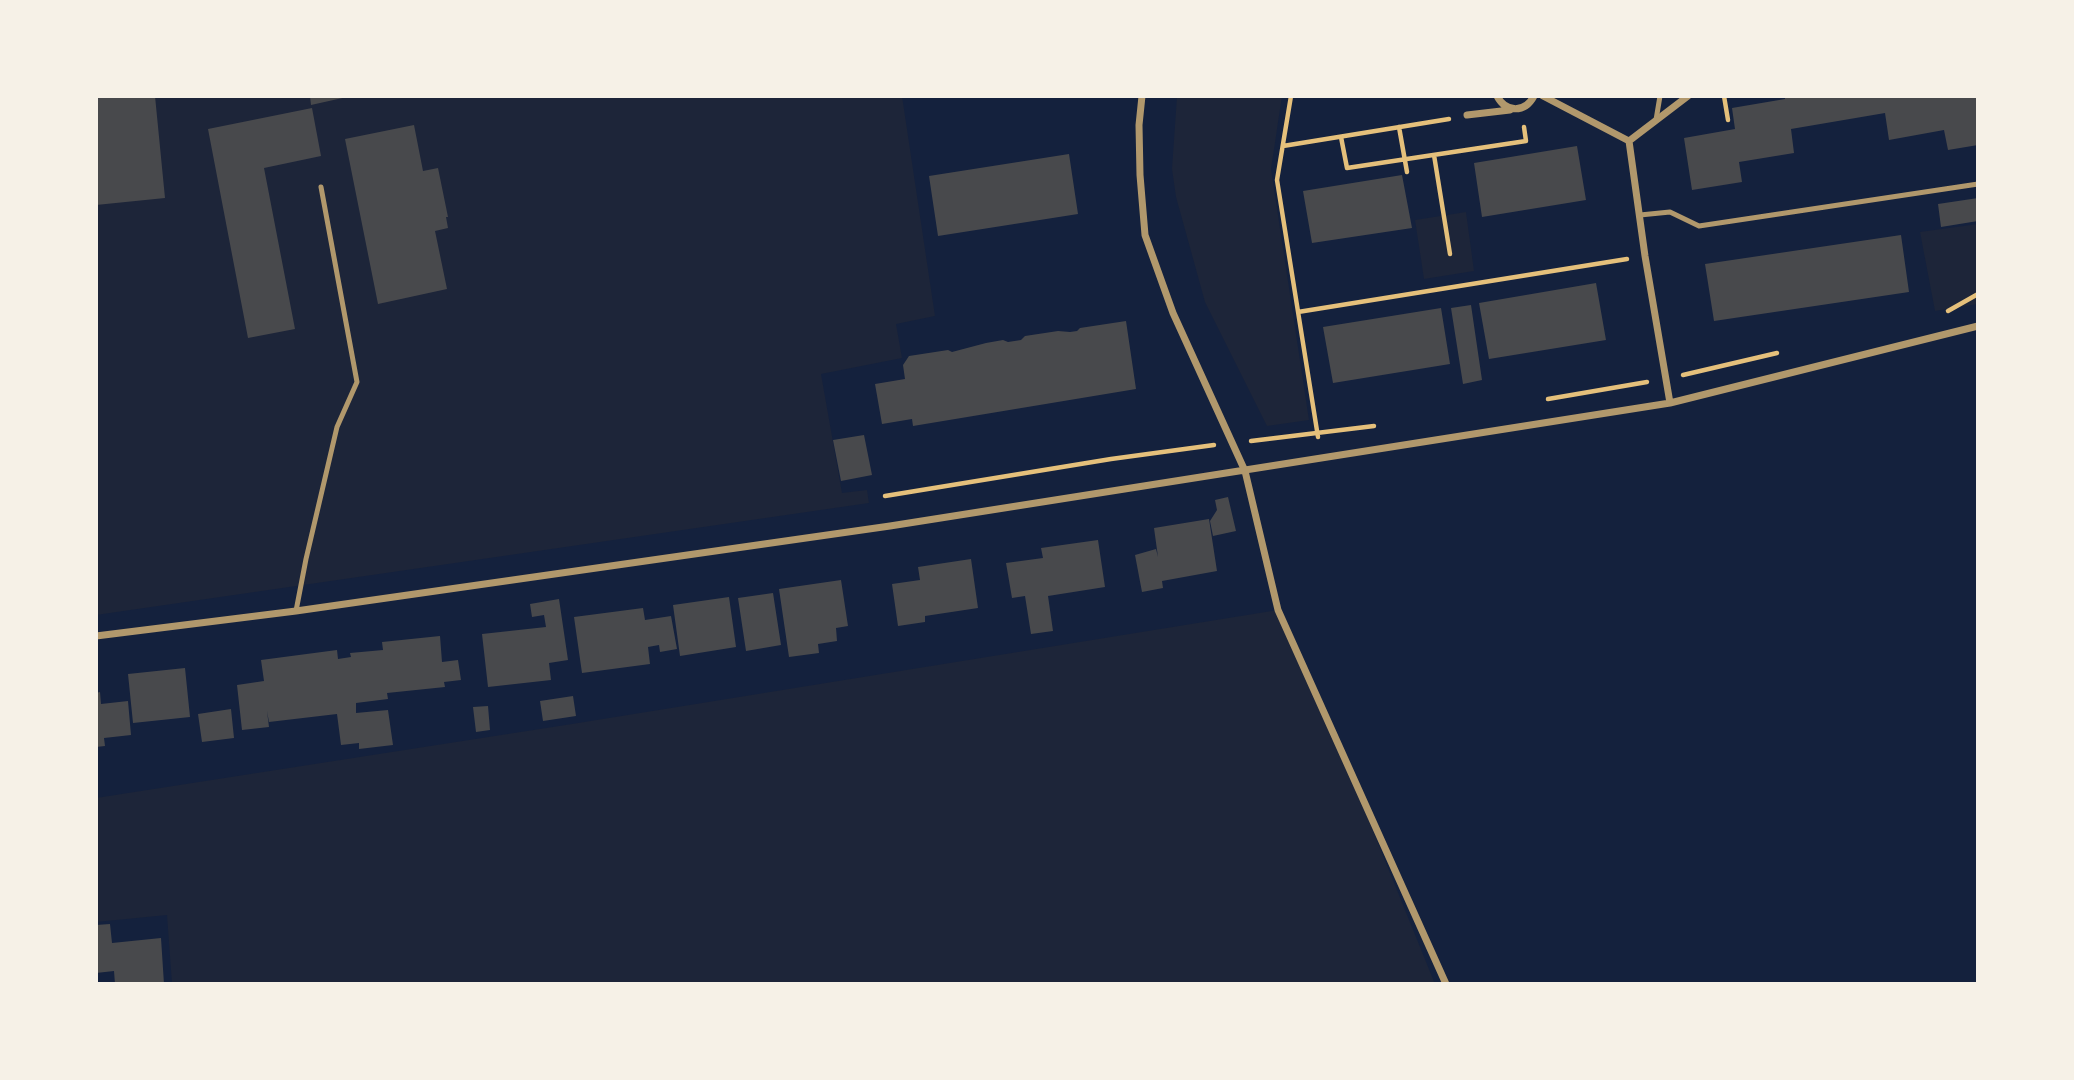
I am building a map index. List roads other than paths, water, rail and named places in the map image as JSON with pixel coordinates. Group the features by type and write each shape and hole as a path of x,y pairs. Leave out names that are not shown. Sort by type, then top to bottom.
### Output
{"street":[{"path":"1142,96 1139,125 1140,175 1145,235 1173,313 1245,471 1278,610 1446,984"},
{"path":"1497,96 1502,104 1517,109"},
{"path":"1467,116 1517,109 1527,106 1534,96"},
{"path":"1543,96 1629,141"},
{"path":"1629,141 1688,96"},
{"path":"1629,141 1670,403"},
{"path":"96,636 296,611 890,526 1670,403 1978,326"}],"lane":[{"path":"1656,120 1660,96"},
{"path":"1640,215 1670,212 1699,226 1978,184"},
{"path":"296,611 337,427 357,382 321,187"}]}
